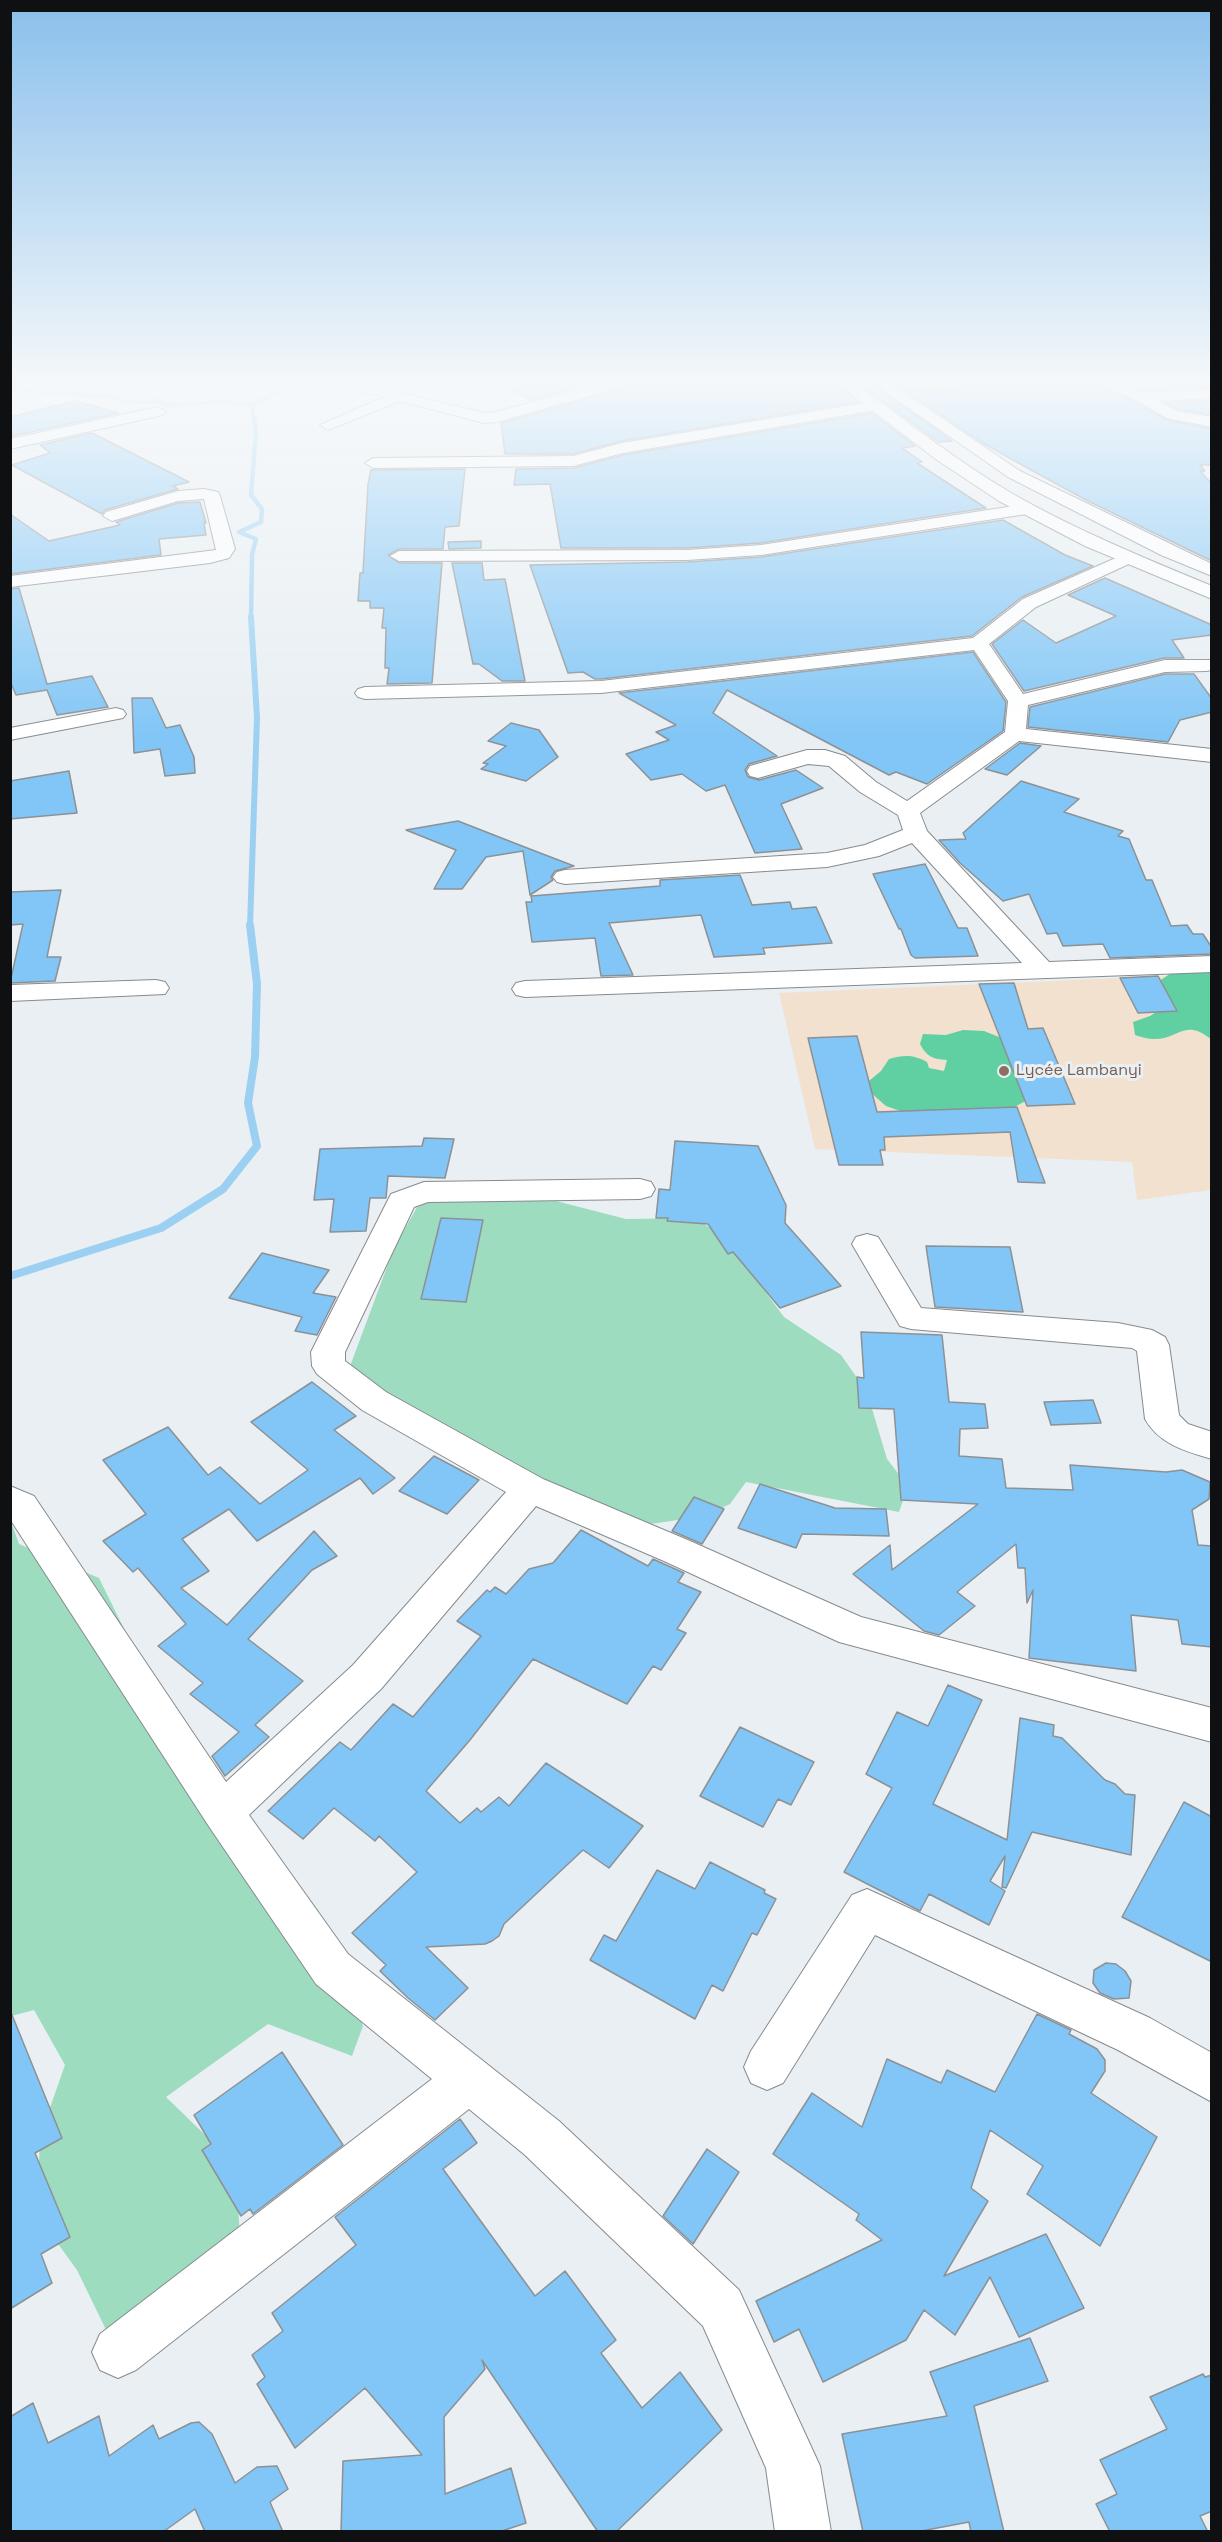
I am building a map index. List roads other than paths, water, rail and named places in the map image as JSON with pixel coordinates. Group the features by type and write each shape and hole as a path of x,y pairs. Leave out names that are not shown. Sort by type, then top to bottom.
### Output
{"main road":[{"path":"1011,500 1127,558 1212,593"}],"street":[{"path":"112,516 169,500"},
{"path":"10,582 210,558 223,554 226,549 213,500"},
{"path":"1066,500 1212,571"},
{"path":"399,556 687,555 760,550 1027,509"},
{"path":"365,693 601,687 979,643 1019,607 1127,558"},
{"path":"565,877 827,860 871,851 912,822 1015,734 1018,701 979,643"},
{"path":"1018,701 1165,666 1206,665"},
{"path":"10,734 116,714"},
{"path":"1015,734 1212,756"},
{"path":"758,771 807,757 825,757 837,761 912,822 1043,971"},
{"path":"525,989 1212,964"},
{"path":"10,993 156,988"},
{"path":"640,1189 424,1192 402,1201 328,1352 329,1366 374,1401 530,1490 677,1551 853,1630 1212,1725"},
{"path":"867,1244 911,1318 1118,1334 1140,1338 1153,1345 1162,1419 1176,1433 1212,1446"},
{"path":"223,1812 367,1677 530,1490"},
{"path":"10,1499 21,1506 223,1812 332,1969 542,2138 721,2308 793,2466 803,2532"},
{"path":"767,2067 867,1909 1134,2034 1212,2079"},
{"path":"118,2352 469,2079"}],"waterway":[{"path":"251,617 252,555 256,539 239,532 261,522 262,509 255,500"},
{"path":"250,925 257,718 251,617"},
{"path":"10,1276 161,1228 223,1189 257,1146 248,1103 255,1057 257,984 250,925"}],"place":[{"name":"Lycée Lambanyi","path":"1004,1071"}]}
